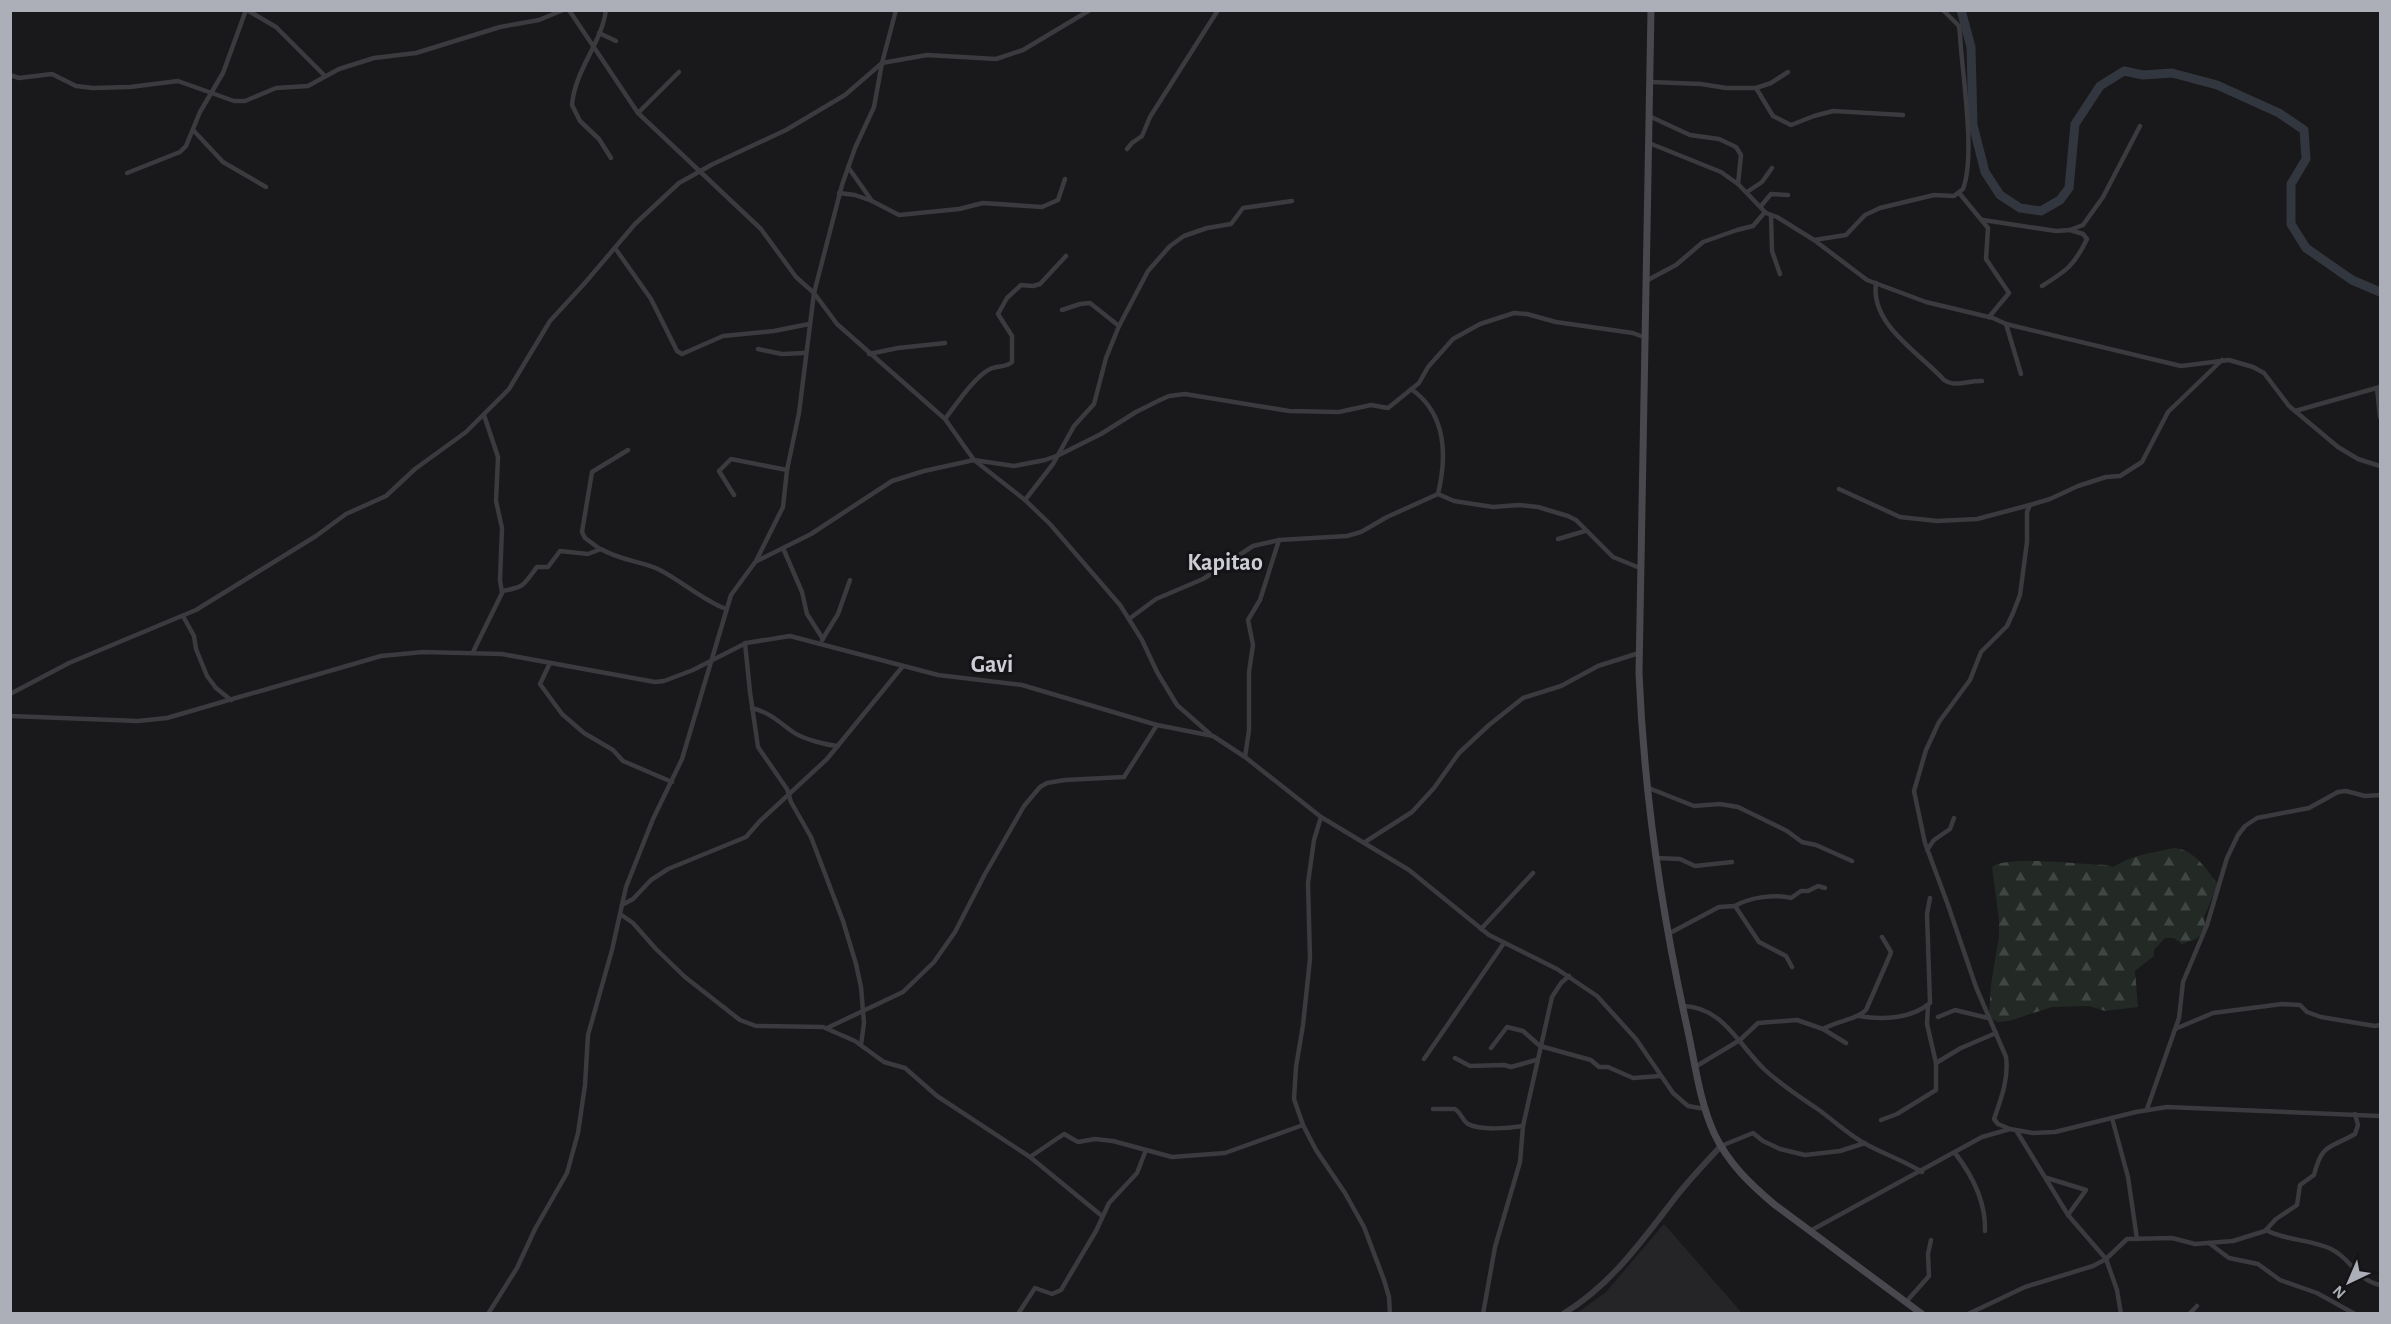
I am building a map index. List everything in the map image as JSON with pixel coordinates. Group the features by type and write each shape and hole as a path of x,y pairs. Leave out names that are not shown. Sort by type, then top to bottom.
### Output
{"main road":[{"path":"1651,10 1639,653 1646,787 1655,858 1695,1067 1705,1109 1721,1146 1731,1162 1755,1188 1922,1314"}],"street":[{"path":"127,173 180,152 186,146 194,130 197,117 223,73 247,10 276,27 325,76"},
{"path":"10,75 19,78 52,74 76,86 93,88 130,87 178,81 239,102 276,88 308,86 339,69 374,58 408,55 500,27 539,20 563,10"},
{"path":"569,10 638,113 761,229 796,277 814,293 837,324 945,419 974,460 1050,524 1129,619 1177,705 1213,736 1245,757 1321,817 1409,870 1481,929 1569,976 1597,996 1625,1026 1673,1093 1688,1106 1705,1109"},
{"path":"606,10 594,50 586,59 579,74 572,105 580,121 599,139 611,158"},
{"path":"488,1314 517,1268 535,1229 567,1173 578,1134 585,1084 588,1035 626,887 643,842 682,759 726,609 737,584 756,561 783,507 799,412 808,324 814,293 839,193 874,107 882,63 896,10"},
{"path":"10,694 69,663 196,610 316,536 346,514 386,496 420,465 466,432 514,383 550,321 658,201 679,183 786,130 844,95 882,63 927,55 996,59 1023,50 1090,10"},
{"path":"1127,149 1145,132 1150,117 1218,10"},
{"path":"1814,240 1846,235 1865,215 1880,208 1934,195 1954,196 1959,194 1967,180 1967,128 1959,26 1943,10"},
{"path":"599,33 616,41"},
{"path":"638,113 679,72"},
{"path":"1651,82 1756,88 1788,72"},
{"path":"1756,88 1773,116 1791,125 1833,111 1903,115"},
{"path":"1649,116 1690,135 1719,139 1736,147 1741,156 1738,184"},
{"path":"1983,220 2056,231 2070,230 2084,225 2091,217 2140,126"},
{"path":"194,130 223,162 266,187"},
{"path":"1649,143 1714,169 1738,184 1768,213 1814,240 1862,278 1926,302 2181,366 2222,360 2260,369 2270,379 2283,400 2295,411 2349,454 2380,466"},
{"path":"848,167 872,201"},
{"path":"1747,192 1762,182 1772,168"},
{"path":"839,193 855,195 872,201 899,215 959,209 983,203 1042,207 1058,200 1065,179"},
{"path":"1761,206 1770,194 1788,195"},
{"path":"1959,194 1988,228 1986,259 2009,293 1989,317"},
{"path":"1024,500 1059,455 1074,426 1094,404 1106,358 1119,326 1148,271 1170,246 1196,231 1231,224 1243,208 1292,201"},
{"path":"1646,281 1676,264 1703,242 1753,226 1768,213"},
{"path":"1768,213 1772,251 1780,274"},
{"path":"2042,286 2072,267 2082,250 2087,239 2083,234 2070,230"},
{"path":"615,248 651,299 677,351 681,354 723,336 774,331 808,324"},
{"path":"945,419 967,390 990,368 1009,365 1012,362 1012,336 998,314 1007,298 1022,285 1040,284 1066,256"},
{"path":"1876,283 1876,302 1887,322 1944,380 1949,384 1982,381"},
{"path":"1062,310 1090,303 1119,326"},
{"path":"756,561 811,534 892,482 924,471 974,460 1014,466 1059,455 1169,396 1185,394 1289,411 1339,412 1371,405 1388,408 1419,383 1428,367 1453,339 1480,324 1514,313 1556,322 1633,333 1646,338"},
{"path":"2007,324 2021,374"},
{"path":"869,354 897,348 945,344"},
{"path":"758,349 782,354 805,353"},
{"path":"1839,489 1900,518 1937,521 1977,519 2050,499 2078,486 2106,477 2120,476 2142,462 2168,412 2222,360"},
{"path":"1419,383 1421,395"},
{"path":"2295,411 2379,388 2380,417"},
{"path":"1412,389 1421,395 1442,433 1443,471 1438,494"},
{"path":"472,651 500,601 502,591 502,528 496,501 498,458 484,415"},
{"path":"628,450 592,472 582,532 585,538 600,549 656,568 726,609"},
{"path":"734,495 719,471 731,459 788,470"},
{"path":"1129,619 1156,599 1203,579 1253,546 1279,540 1347,536 1361,532 1395,513 1438,494 1454,501 1493,507 1538,507 1568,516 1613,558 1640,568"},
{"path":"2030,505 2027,512 2027,542 2020,595 2013,613 2007,626 1981,652 1970,680 1939,722 1926,750 1916,783 1915,797 1927,849 1988,1018 2006,1057 2007,1066 2002,1093 1994,1119 1998,1124 2033,1133 2055,1132 2147,1109 2186,1107 2380,1116"},
{"path":"1558,538 1585,531"},
{"path":"1245,757 1249,730 1249,672 1253,645 1248,620 1260,600 1279,540"},
{"path":"783,548 802,592 807,614 822,641"},
{"path":"502,591 528,582 538,566 549,567 561,551 588,554 600,549"},
{"path":"822,641 838,614 850,580"},
{"path":"183,616 194,636 196,649 207,676 216,688 231,700"},
{"path":"10,716 157,720 381,656 423,652 472,651 502,654 655,682 673,678 746,643 790,636 822,641 903,666 957,679 1022,685 1157,725 1213,736"},
{"path":"746,643 758,747 789,796 790,802 811,837 843,921 859,975 864,1029 861,1045"},
{"path":"1365,842 1412,812 1434,788 1460,753 1489,725 1523,698 1562,686 1598,666 1639,653"},
{"path":"550,663 541,685 567,719 599,743 613,750 624,761 672,782"},
{"path":"622,905 633,899 650,880 666,870 746,837 760,821 816,772 903,666"},
{"path":"752,708 770,714 796,734 823,744 838,746"},
{"path":"827,1028 903,992 940,954 956,930 1007,834 1035,792 1047,783 1124,777 1157,725"},
{"path":"1646,787 1694,806 1720,804 1738,807 1787,831 1802,842 1816,845 1852,861"},
{"path":"2147,1109 2180,1014 2183,982 2214,905 2227,858 2238,835 2245,826 2265,816 2308,808 2338,792 2346,791 2366,796 2380,795"},
{"path":"1321,817 1314,840 1308,883 1310,959 1294,1090 1295,1106 1303,1125 1364,1227 1384,1280 1390,1314"},
{"path":"1927,849 1934,840 1951,828 1954,818"},
{"path":"1655,858 1680,859 1695,866 1732,862"},
{"path":"1481,929 1533,873"},
{"path":"1670,933 1719,908 1735,906 1754,899 1782,896 1791,898 1801,891 1808,891 1818,886 1825,888"},
{"path":"1881,1120 1897,1114 1934,1092 1936,1088 1936,1062 1927,1024 1931,991 1927,914 1930,898"},
{"path":"1735,906 1759,942 1786,956 1792,967"},
{"path":"620,914 633,923 685,977 740,1020 756,1026 813,1025 827,1028 861,1045 884,1062 905,1068 937,1096 1030,1157 1102,1216"},
{"path":"1859,1016 1870,1002 1890,956 1891,952 1882,937"},
{"path":"1424,1059 1504,943"},
{"path":"1483,1314 1495,1247 1520,1162 1523,1126 1552,997 1561,983 1569,976"},
{"path":"2175,1029 2214,1013 2282,1004 2300,1005 2307,1012 2326,1018 2380,1025"},
{"path":"1823,1029 1842,1020 1859,1016 1883,1018 1910,1014 1928,1005"},
{"path":"1683,1006 1695,1007 1711,1013 1740,1040 1761,1066 1777,1081 1865,1143 1900,1158 1922,1172"},
{"path":"1938,1017 1955,1010 1988,1018"},
{"path":"1695,1067 1740,1040 1758,1023 1793,1019 1823,1029 1846,1043"},
{"path":"1491,1048 1507,1027 1523,1031 1540,1046 1591,1060 1599,1067 1608,1067 1633,1078 1660,1076"},
{"path":"1936,1062 1996,1033"},
{"path":"1455,1058 1470,1066 1515,1067 1536,1060"},
{"path":"1433,1109 1455,1109 1466,1123 1479,1126 1503,1128 1523,1126"},
{"path":"1968,1314 2019,1289 2088,1269 2106,1259 2125,1240 2172,1238 2191,1244 2209,1243 2233,1241 2266,1230 2276,1219 2297,1205 2300,1185 2314,1175 2320,1155 2332,1144 2355,1134 2358,1125 2355,1114"},
{"path":"2112,1118 2128,1177 2137,1239"},
{"path":"1030,1157 1064,1134 1078,1142 1095,1139 1113,1141 1172,1157 1192,1154 1214,1155 1240,1149 1303,1125"},
{"path":"1810,1231 1922,1172 1982,1137 2013,1129"},
{"path":"2013,1129 2068,1215 2106,1259 2117,1290 2121,1314"},
{"path":"1563,1314 1600,1288 1627,1259 1693,1175 1721,1146 1753,1133 1763,1142 1805,1155 1840,1150 1865,1143"},
{"path":"1018,1314 1035,1288 1052,1294 1061,1290 1096,1231 1114,1195 1137,1173 1146,1150"},
{"path":"1955,1153 1973,1176 1986,1231"},
{"path":"2046,1178 2086,1190 2068,1215"},
{"path":"2266,1230 2280,1237 2330,1248 2362,1277 2380,1285"},
{"path":"1906,1302 1929,1276 1928,1254 1931,1240"},
{"path":"2209,1243 2229,1258 2258,1264 2280,1280 2317,1293 2355,1314"},
{"path":"2189,1314 2197,1306"}],"shaded area":[{"path":"1664,1224 1742,1313 1577,1313 1606,1292"}],"green space":[{"path":"2174,848 2194,856 2218,884 2204,917 2205,925 2202,933 2196,939 2182,944 2174,938 2165,938 2154,950 2154,956 2135,971 2138,1007 2105,1011 2089,1006 2052,1007 2009,1021 1998,1022 1992,1019 1989,1013 1999,920 1992,867 2000,863 2029,861 2113,867 2135,857"}],"waterway":[{"path":"1961,10 1971,47 1973,125 1985,172 2000,195 2020,208 2041,211 2060,200 2069,188 2075,124 2100,86 2124,71 2143,75 2172,73 2217,85 2279,113 2304,130 2306,159 2291,184 2291,224 2306,248 2352,280 2380,292"}],"district":[{"name":"Kapitao","path":"1225,563"},
{"name":"Gavi","path":"992,665"}]}
